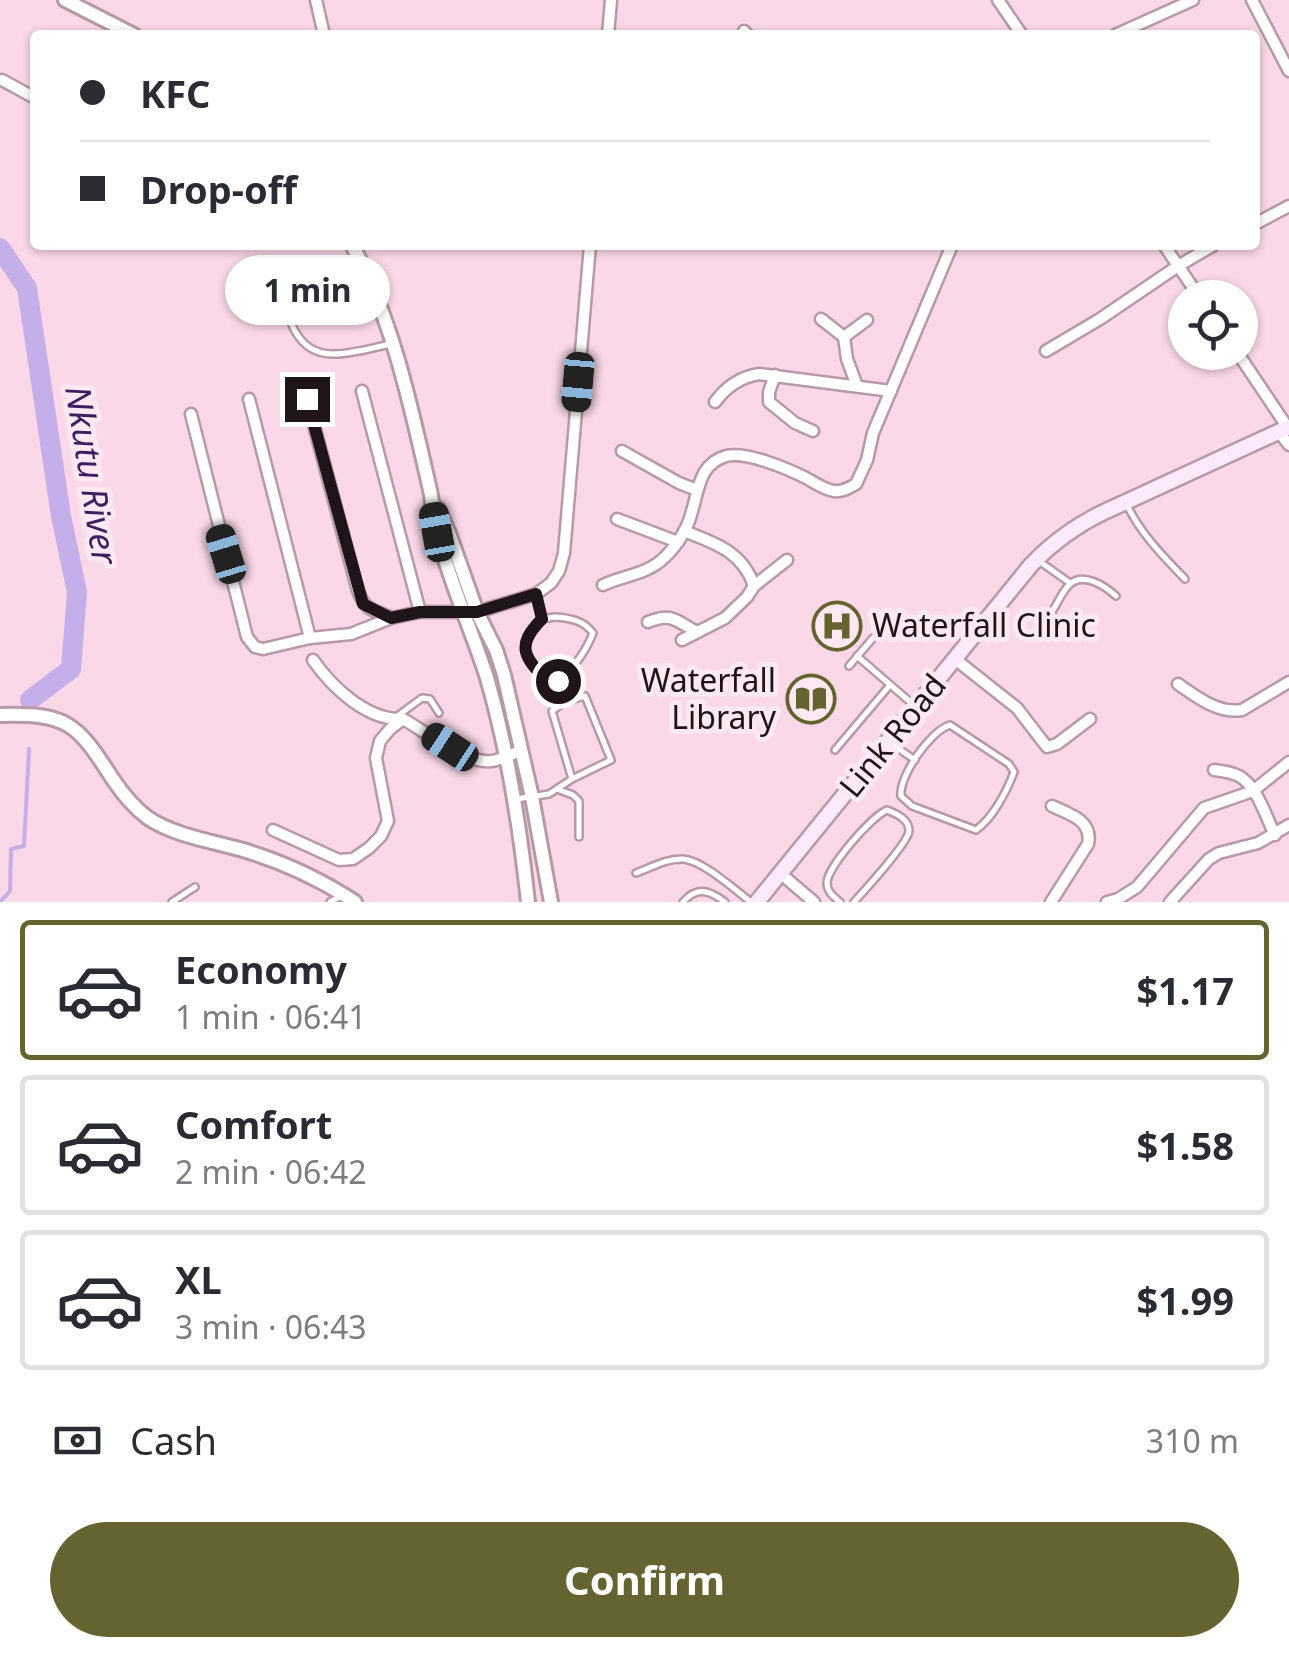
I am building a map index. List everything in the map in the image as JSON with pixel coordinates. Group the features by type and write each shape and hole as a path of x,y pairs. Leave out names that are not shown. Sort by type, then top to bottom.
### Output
{"main road":[{"name":"Link Road","path":"754,902 1058,538 1126,502 1285,429"}],"street":[{"path":"65,0 124,30"},
{"path":"316,0 323,30"},
{"path":"608,30 611,0"},
{"path":"998,0 1019,30"},
{"path":"1126,30 1193,0"},
{"path":"1252,0 1289,71"},
{"path":"2,80 30,95"},
{"path":"1260,221 1289,206"},
{"path":"354,250 393,344 437,532 470,612 505,756 528,902"},
{"path":"192,414 247,637 255,646 263,649 351,634 391,618 420,612 470,612 536,594 551,583 564,553 590,250"},
{"path":"602,585 645,571 664,558 684,531 702,476 722,457 736,454 792,472 830,490 856,484 873,433 950,250"},
{"path":"1167,250 1188,280"},
{"path":"1046,350 1205,250"},
{"path":"821,319 844,338 857,386"},
{"path":"844,338 866,320"},
{"path":"1248,370 1285,429 1289,445"},
{"path":"715,402 724,390 741,379 759,374 891,391"},
{"path":"775,376 768,392 769,402 794,423 813,430"},
{"path":"362,391 420,612"},
{"path":"249,398 310,638"},
{"path":"307,399 358,591 363,604 391,618"},
{"path":"622,452 697,490"},
{"path":"616,519 678,542"},
{"path":"684,531 727,549 745,566 754,586"},
{"path":"682,640 725,618 754,586 787,560"},
{"path":"470,612 496,650 522,750 551,902"},
{"path":"648,622 662,616 697,632"},
{"path":"955,659 1017,708 1047,748 1090,719"},
{"path":"313,660 342,693 359,704 398,719 468,756 494,760 522,750"},
{"path":"1178,684 1208,704 1234,712 1289,682"},
{"path":"0,715 46,717 72,726 90,744 128,801 150,819 277,861 350,898"},
{"path":"273,830 338,860 352,859 369,848 382,836 388,820 376,758 380,742 398,719"},
{"path":"1107,902 1137,888 1204,808 1252,791 1289,762"},
{"path":"1214,770 1244,779 1275,835"},
{"path":"1051,902 1090,837 1081,821 1052,806"},
{"path":"1170,902 1219,853 1258,843 1289,824"},
{"path":"780,873 814,902"}],"lane":[{"path":"278,267 291,325 306,346 332,354 393,344"},
{"path":"1126,502 1144,535 1185,580"},
{"path":"1037,559 1070,584"},
{"path":"1051,613 1070,584 1090,580 1116,596"},
{"path":"536,594 542,619"},
{"path":"542,619 575,620 593,633 572,666 553,683 533,667 524,646 526,636 542,619"},
{"path":"849,666 873,638"},
{"path":"857,656 916,708"},
{"path":"835,750 890,684"},
{"path":"513,800 549,794 572,778 610,761 586,696 552,710 572,778"},
{"path":"398,719 422,698 430,700 439,713"},
{"path":"950,725 1013,768 1013,776 983,826 972,830 912,806 901,796 902,782 915,760 939,729 950,725"},
{"path":"888,742 915,760"},
{"path":"557,789 574,794 579,801 579,837"},
{"path":"838,901 830,894 827,878 866,824 888,810 902,817 909,834 854,902"},
{"path":"636,872 684,859 695,862 754,902"},
{"path":"172,902 194,886"},
{"path":"683,902 702,890 725,902"},
{"path":"330,902 350,898"}],"waterway":[{"name":"Nkutu River","path":"0,248 27,288 61,516 77,592 71,669 30,700"},
{"name":"Nkutu River","path":"0,902 10,891 11,849 24,846 29,749"}],"place":[{"name":"Waterfall Clinic","path":"837,626"},
{"name":"Waterfall Library","path":"811,699"}],"route":[{"path":"307,399 363,604 391,618 420,612 477,612 536,594 542,619 526,636 524,646 533,667 548,682 558,681"}]}
